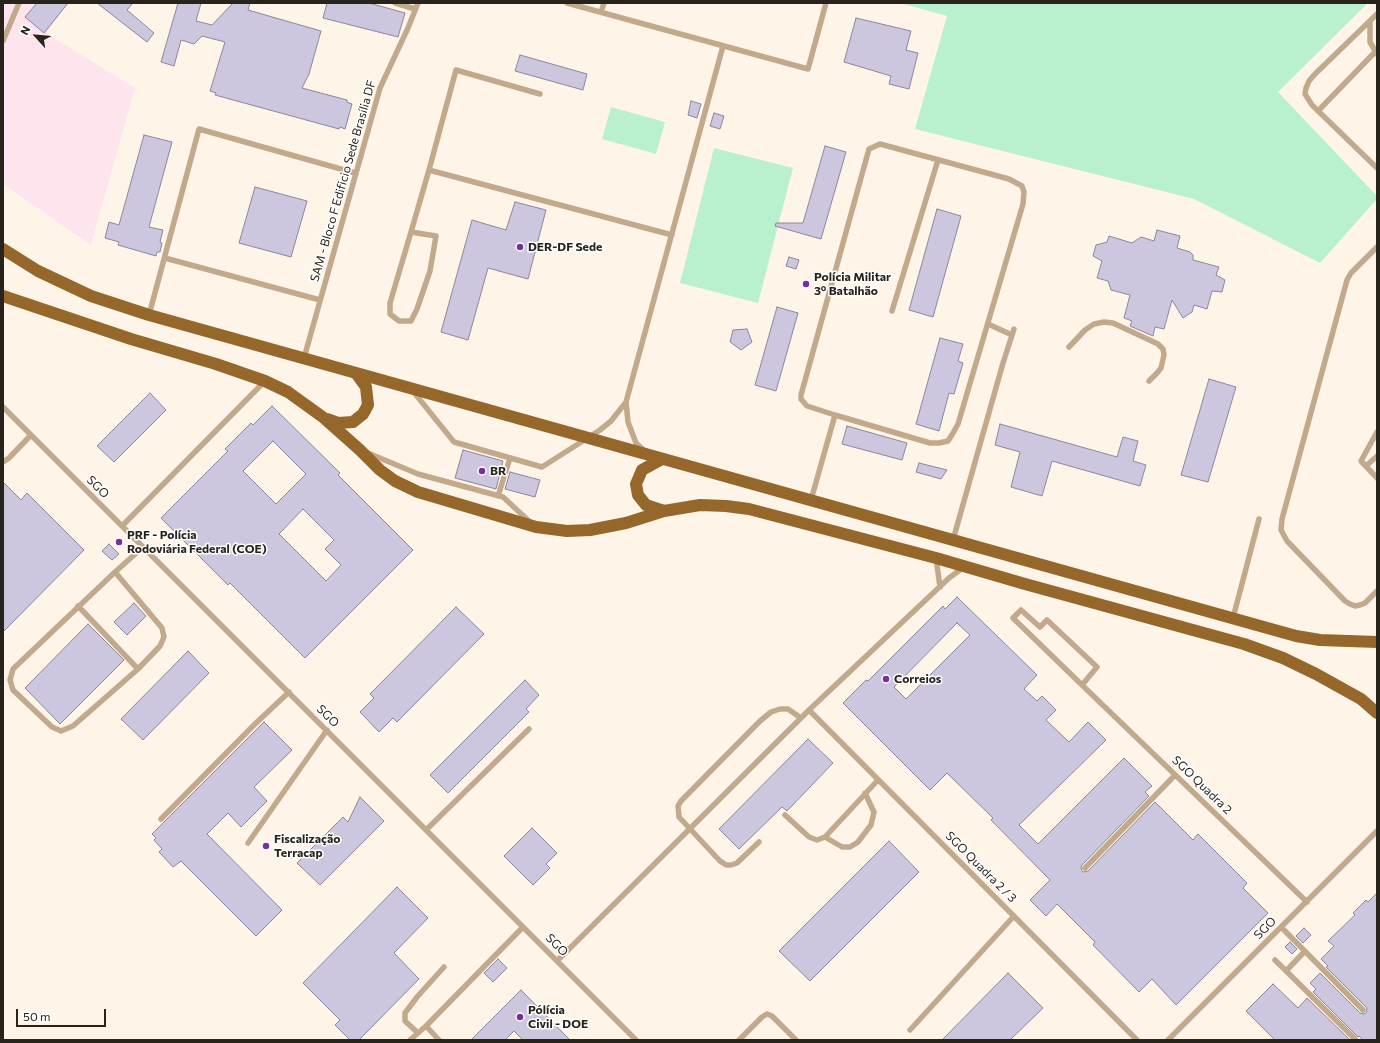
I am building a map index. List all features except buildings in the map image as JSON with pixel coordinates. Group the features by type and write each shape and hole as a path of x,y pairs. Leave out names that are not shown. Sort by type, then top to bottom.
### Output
{"main road":[{"path":"3,249 38,271 91,296 149,315 1296,636 1320,640 1377,642"},
{"path":"3,296 131,339 216,364 265,381 288,392 324,418 395,482 418,492 536,527 567,531 590,530 626,523 664,511 700,505 749,509 936,558 1244,644 1283,658 1361,699 1377,704"},
{"path":"324,418 338,423 353,422 363,414 368,405 366,387 356,373"},
{"path":"656,457 642,470 636,484 638,495 646,505 664,511"},
{"path":"1361,699 1377,713"}],"lane":[{"path":"3,41 19,3"},
{"path":"395,3 415,9"},
{"name":"SAM - Bloco F Edificio Sede Brasília DF","path":"304,358 380,88 418,3"},
{"path":"567,3 808,69 826,3"},
{"path":"601,12 604,3"},
{"path":"1377,14 1309,81 1306,88 1308,100 1377,168"},
{"path":"1318,111 1376,53 1370,42 1370,22"},
{"path":"656,457 636,443 628,422 626,402 723,46"},
{"path":"411,232 436,236 430,271 417,309 411,321 400,321 390,314 390,302 429,170 456,70 540,94"},
{"path":"149,315 199,129 355,173"},
{"path":"880,144 1009,179 1022,186 1024,192 1023,204 988,324 958,424 954,433 948,440 939,443 930,443 807,406 801,399 801,394 869,149 880,144"},
{"path":"892,311 938,160"},
{"path":"429,170 672,235"},
{"path":"1377,247 1351,273 1347,280 1282,519 1281,530 1287,541 1345,601 1355,606 1365,603 1377,591"},
{"path":"165,258 320,300"},
{"path":"1069,347 1085,330 1094,324 1104,322 1113,323 1158,344 1163,348 1164,355 1161,368 1149,381"},
{"path":"953,540 1013,332 988,324"},
{"path":"122,526 265,381"},
{"path":"410,388 454,442 542,467 600,430 611,421 626,402"},
{"name":"SGO","path":"3,407 636,1040"},
{"path":"811,500 835,415"},
{"path":"1377,432 1361,461 1377,478"},
{"path":"3,462 9,458 31,435"},
{"path":"360,450 418,474 503,497 536,527"},
{"path":"1366,466 1377,456"},
{"path":"498,496 510,458"},
{"path":"1234,618 1259,519"},
{"path":"114,572 162,628 164,637 160,646 138,669 73,726 60,731 52,727 13,690 10,680 13,669 114,572 143,547"},
{"path":"936,558 940,587"},
{"path":"557,961 809,710 949,578 964,567"},
{"path":"78,606 138,669"},
{"name":"SGO Quadra 2","path":"1082,685 1097,667 1047,620 1040,627 1021,610 1013,618 1082,685 1175,775 1307,902"},
{"path":"161,819 289,692"},
{"path":"759,842 737,863 726,865 720,861 679,817 678,806 681,801 760,721 771,712 780,709 788,710 801,718"},
{"name":"SGO Quadra 2 / 3","path":"809,710 1137,1040"},
{"path":"426,830 529,729"},
{"path":"248,843 327,730"},
{"path":"1085,868 1175,775"},
{"path":"785,815 809,837 818,840 825,837 878,780"},
{"path":"825,837 842,847 850,847 858,842 871,825 874,812 865,794"},
{"name":"SGO","path":"1168,1040 1377,831"},
{"path":"910,1030 1014,916"},
{"path":"410,1040 426,1026 523,927"},
{"path":"1281,928 1363,1010"},
{"path":"1286,971 1304,951"},
{"path":"1275,960 1355,1039"},
{"path":"418,1033 405,1021 404,1013 444,967"},
{"path":"739,1040 767,1014 772,1016 796,1040"},
{"path":"426,1026 439,1040"}],"shaded area":[{"path":"3,3 69,3 46,33 135,88 91,245 3,184"}],"green space":[{"path":"900,3 1368,3 1278,92 1377,196 1377,199 1320,263 1194,199 915,129 947,16"},
{"path":"611,107 665,122 656,154 602,139"},
{"path":"714,148 793,168 758,303 680,283"}],"place":[{"name":"DER-DF Sede","path":"520,247"},
{"name":"Polícia Militar 3º Batalhão","path":"806,284"},
{"name":"BR","path":"482,471"},
{"name":"PRF - Polícia Rodoviária Federal (COE)","path":"119,542"},
{"name":"Correios","path":"886,679"},
{"name":"Fiscalização Terracap","path":"266,846"},
{"name":"Pólícia Civil - DOE","path":"520,1017"}]}
